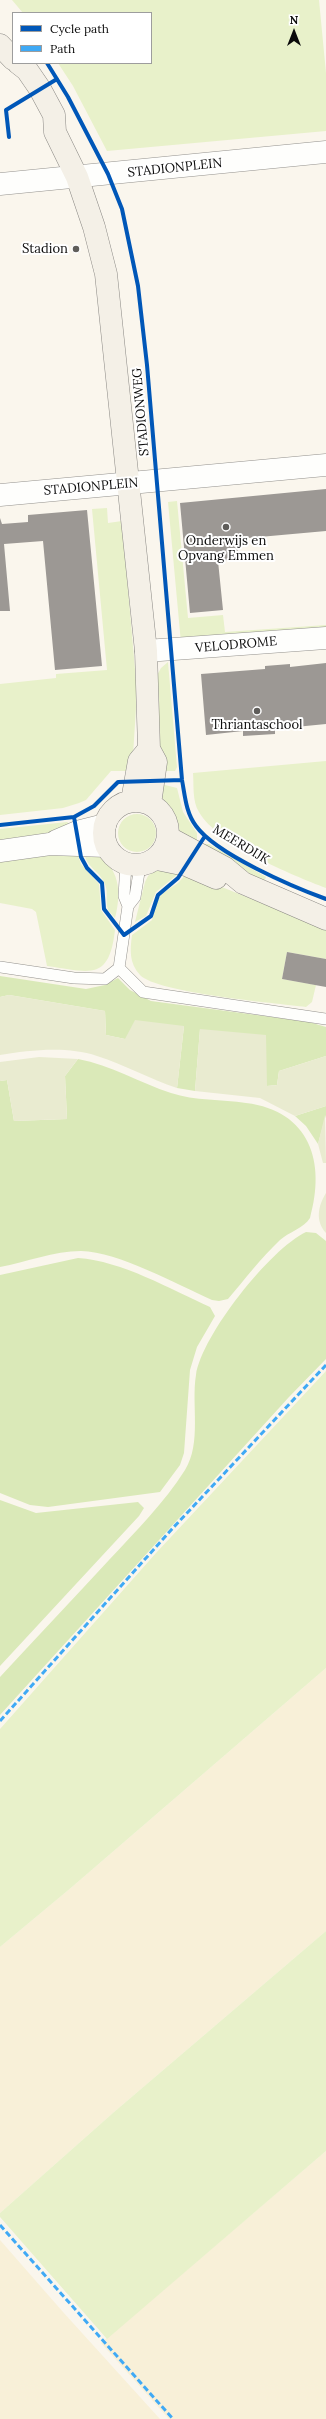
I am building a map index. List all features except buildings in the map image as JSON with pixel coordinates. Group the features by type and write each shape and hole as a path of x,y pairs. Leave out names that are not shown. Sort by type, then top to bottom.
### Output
{"street":[{"name":"STADIONWEG","path":"10,56 15,78 43,120 55,132 77,177 96,232 106,274 146,651 149,749 139,761 141,803"},
{"name":"STADIONPLEIN","path":"0,184 326,152"},
{"name":"STADIONPLEIN","path":"0,495 326,465"},
{"name":"VELODROME","path":"146,651 326,638"},
{"path":"141,863 165,849 169,838 167,822 163,814 141,803 115,809 106,836 114,857 141,863 186,865 221,880 243,883 326,919"},
{"path":"0,851 106,836"},
{"path":"169,838 225,868 243,883"}],"lane":[{"path":"0,966 74,978 105,979 119,968 128,906 124,896 141,863"},
{"path":"119,968 143,992 326,1019"}],"shaded area":[{"path":"326,1668 326,1931 114,2112 0,2213 0,1947 72,1887"},
{"path":"326,2151 326,2419 169,2419 101,2343"},
{"path":"0,2240 63,2312 160,2419 0,2419"}],"green space":[{"path":"12,0 319,0 326,73 326,131 107,151 73,86 59,64 152,64 152,12 22,12"},
{"path":"177,501 188,618 223,615 225,632 326,625 326,631 181,643 168,502"},
{"path":"107,508 108,523 122,521 137,692 132,771 111,771 86,800 79,803 63,808 0,815 0,684 56,678 56,674 107,670 92,509"},
{"path":"168,662 177,767 175,771 161,771 156,677 161,668"},
{"path":"326,761 326,888 276,867 238,847 208,824 199,812 195,803 193,773"},
{"path":"161,784 177,788 183,812 197,833 197,842 181,835 173,814 161,796"},
{"path":"133,814 141,814 148,817 153,822 156,833 153,844 148,849 141,852 133,852 126,849 121,844 118,837 118,829 121,822 126,817"},
{"path":"67,822 73,827 46,834 0,841 0,829"},
{"path":"204,844 209,844 266,877 264,882 202,846"},
{"path":"50,852 78,855 81,864 99,884 101,910 115,930 112,947 108,958 102,966 95,970 86,971 47,966 36,912 32,909 0,903 0,858"},
{"path":"84,852 95,855 104,861 111,868 115,876 118,886 118,896 115,918 108,910 104,882 87,861"},
{"path":"158,868 178,874 156,892 146,916 135,922 145,882 148,876"},
{"path":"187,873 326,929 326,959 287,952 282,979 316,985 312,1002 306,1007 192,992 169,987 151,981 140,975 134,966 131,956 132,935 152,920 157,900 163,893 178,883"},
{"path":"0,976 86,989 105,985 118,978 130,990 151,1001 309,1022 326,1027 326,1056 279,1071 277,1085 267,1086 200,1029 195,1091 177,1088 184,1026 125,1039 106,1035 105,1011 9,995 0,997"},
{"path":"9,995 105,1011 106,1035 125,1039 135,1020 184,1026 177,1088 97,1056 85,1053 49,1050 0,1055 0,997"},
{"path":"200,1029 266,1035 267,1086 277,1085 279,1071 326,1056 326,1106 295,1116 260,1098 195,1091"},
{"path":"39,1057 78,1059 65,1076 67,1119 14,1121 7,1080 0,1081 0,1062"},
{"path":"78,1059 102,1065 159,1089 180,1096 246,1103 268,1108 285,1116 299,1128 308,1142 314,1159 316,1178 310,1218 304,1225 280,1240 228,1299 219,1301 212,1300 130,1263 96,1253 71,1251 0,1267 0,1081 7,1080 14,1121 67,1119 65,1076"},
{"path":"326,1106 326,1115 318,1144 306,1126 295,1116"},
{"path":"325,1115 326,1163 323,1163 318,1144"},
{"path":"326,1193 326,1233 320,1224 319,1213 321,1203"},
{"path":"306,1232 316,1233 326,1241 326,1359 289,1397 0,1715 0,1677 149,1516 168,1494 185,1470 190,1459 195,1436 196,1375 201,1358 211,1338 224,1317 257,1274 291,1241"},
{"path":"78,1258 112,1264 146,1277 210,1307 215,1316 197,1347 190,1370 184,1453 180,1465 160,1492 48,1507 30,1505 0,1493 0,1275"},
{"path":"326,1371 326,1668 72,1887 0,1947 0,1729 156,1553"},
{"path":"0,1500 36,1513 138,1502 144,1508 139,1516 0,1666"},
{"path":"326,1931 326,2151 107,2339 0,2217 0,2213 114,2112"}],"marked path":[{"path":"0,1721 172,1529 326,1365"},
{"path":"0,2225 173,2419"}],"cycle path":[{"name":"MEERDIJK","path":"48,64 68,97 108,174 122,209 138,286 147,365 182,780 190,816 196,826 206,837 220,848 276,878 326,899"},
{"path":"9,137 6,110 57,79"},
{"path":"0,825 74,817 94,806 118,782 182,780"},
{"name":"MEERDIJK","path":"74,817 81,857 87,868 102,883 104,909 124,935 151,916 158,895 178,878 205,836"}],"place":[{"name":"Stadion","path":"76,249"},
{"name":"Onderwijs en Opvang Emmen","path":"226,527"},
{"name":"Thriantaschool","path":"257,711"}]}
